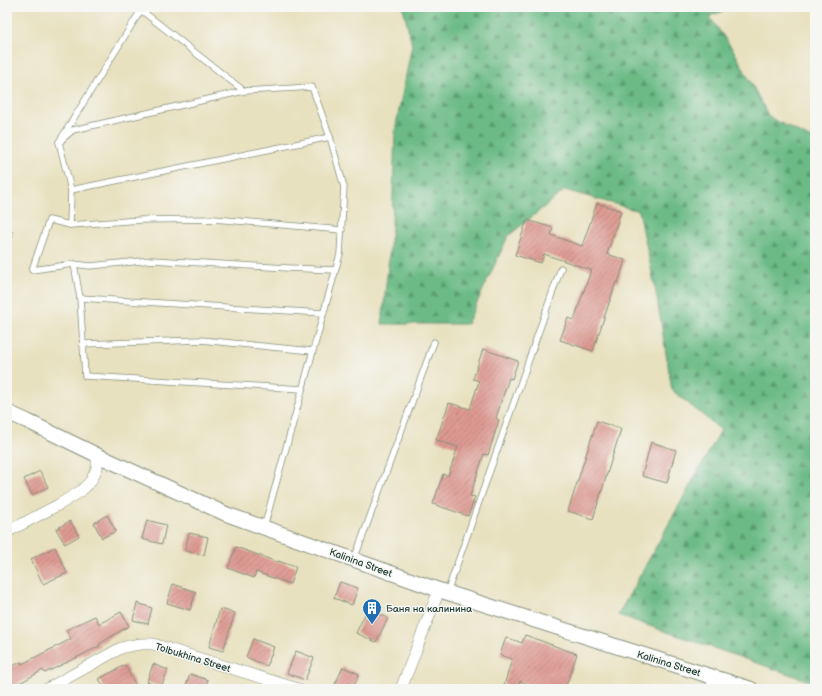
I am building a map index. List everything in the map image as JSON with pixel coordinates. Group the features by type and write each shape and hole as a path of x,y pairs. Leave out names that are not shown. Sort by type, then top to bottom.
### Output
{"street":[{"name":"Kalinina Street","path":"7,412 226,514 443,592 713,683 751,689"},
{"path":"7,532 81,491 91,481 97,468 97,455"},
{"path":"402,689 443,592"},
{"name":"Tolbukhina Street","path":"47,689 121,648 131,645 153,644 298,689"}],"lane":[{"path":"70,225 70,190 59,142 141,10 244,91"},
{"path":"59,142 73,130 244,91 312,87 330,137 344,187 340,254 264,528"},
{"path":"70,190 330,137"},
{"path":"335,270 152,260 90,266 74,264 32,270 50,220 70,225 141,220 214,219 342,230"},
{"path":"7,235 10,234 7,242"},
{"path":"74,264 80,298 85,376 302,389"},
{"path":"443,592 561,268"},
{"path":"80,298 323,313"},
{"path":"83,344 201,340 312,351"},
{"path":"353,560 434,342"}],"green space":[{"path":"403,7 736,7 709,16 734,51 769,117 815,141 815,683 618,615 721,430 672,390 656,292 639,211 565,190 508,236 467,324 382,324 392,227 395,130 412,45"}],"building":[{"path":"597,203 621,211 607,254 625,260 593,351 560,340 568,318 574,320 591,270 544,254 541,263 515,255 527,220 553,228 551,235 582,246"},
{"path":"483,349 518,361 512,379 509,378 496,418 499,420 488,455 484,454 470,496 475,497 468,516 433,504 443,474 448,476 458,447 436,440 449,403 470,409 479,381 473,379"},
{"path":"597,421 621,429 593,519 568,511"},
{"path":"651,442 676,450 667,483 642,476"},
{"path":"40,471 48,487 32,495 24,479"},
{"path":"107,515 116,531 102,538 94,523"},
{"path":"147,520 166,525 162,544 142,539"},
{"path":"70,521 79,536 65,544 56,529"},
{"path":"189,533 208,537 204,555 185,551"},
{"path":"55,547 67,573 43,584 31,559"},
{"path":"236,547 277,562 278,561 296,567 290,584 256,572 254,578 228,568"},
{"path":"340,582 358,588 352,605 334,598"},
{"path":"173,584 196,592 190,610 167,603"},
{"path":"137,603 152,608 148,624 133,620"},
{"name":"Баня на калинина","path":"368,608 388,618 376,642 356,633"},
{"path":"220,609 235,613 223,651 209,647"},
{"path":"121,612 129,626 99,644 100,646 45,673 43,670 7,689 7,669 21,662 22,664 71,639 66,630 95,616 99,624"},
{"path":"525,635 577,654 565,689 541,689 520,681 518,689 503,689 512,659 500,655 506,637 522,643"},
{"path":"253,639 274,647 267,666 246,657"},
{"path":"296,651 314,658 305,680 287,673"},
{"path":"153,664 168,670 161,687 147,682"},
{"path":"125,665 136,686 129,689 105,689 99,679"},
{"path":"343,667 359,674 353,689 333,689"},
{"path":"190,674 208,680 205,689 185,689"}],"place":[{"name":"Баня на калинина","path":"372,625"}]}
